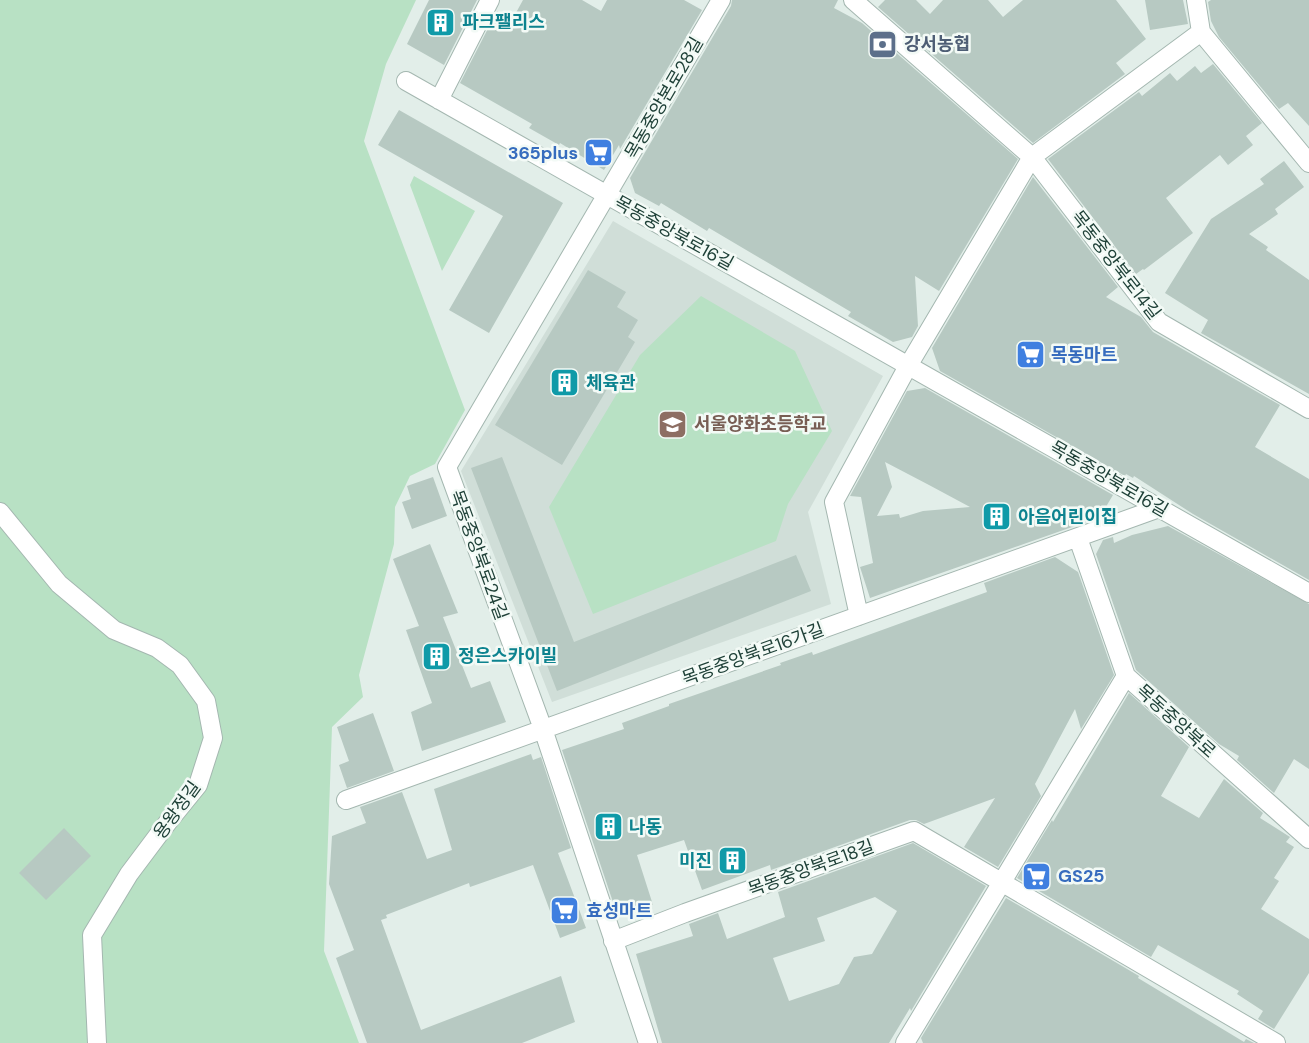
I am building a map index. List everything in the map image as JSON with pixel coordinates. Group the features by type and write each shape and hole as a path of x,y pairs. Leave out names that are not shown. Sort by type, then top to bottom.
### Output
{"street":[{"path":"439,100 490,0"},
{"name":"목동중앙본로28길","path":"607,195 721,0"},
{"name":"목동중앙북로14길","path":"853,0 1032,157 1159,322 1309,409"},
{"path":"1196,0 1201,32 1309,163"},
{"path":"859,616 834,502 908,366 1032,157 1201,32"},
{"name":"목동중앙북로16길","path":"406,81 1309,593"},
{"name":"목동중앙북로24길","path":"607,195 447,467 543,729 648,1043"},
{"name":"목동중앙북로16가길","path":"346,800 1160,508"},
{"name":"용왕정길","path":"0,512 59,584 114,630 157,648 180,665 206,701 213,738 198,785 129,874 92,935 97,1043"},
{"name":"목동중앙북로","path":"1078,537 1126,676 1309,839"},
{"path":"905,1043 1126,676"},
{"name":"목동중앙북로18길","path":"613,940 914,831 1276,1043"}],"shaded area":[{"name":"서울양화초등학교","path":"613,221 883,376 808,512 831,604 552,702 461,471"}],"green space":[{"path":"0,0 416,0 386,64 364,141 465,410 435,464 410,476 395,507 394,544 359,675 363,697 332,727 324,951 359,1043 0,1043"},
{"path":"414,176 475,211 442,271 410,185"},
{"path":"701,296 795,351 832,431 788,504 776,541 593,614 549,507 640,355"}],"building":[{"name":"파크팰리스","path":"429,0 477,0 444,65 407,44"},
{"path":"523,0 582,0 601,11 607,0 684,0 702,10 620,149 619,145 604,170 560,143 559,145 529,128 532,124 460,83 497,11 512,20"},
{"path":"732,0 838,0 834,8 862,23 1018,159 939,291 915,276 918,326 912,337 893,342 848,316 851,312 709,228 707,231 661,203 659,206 635,193 630,178 731,6"},
{"path":"885,0 916,0 930,14 943,0 988,0 1003,17 1023,0 1116,0 1146,39 1116,63 1125,74 1033,143 878,7"},
{"path":"1145,0 1183,0 1188,24 1150,30"},
{"path":"1211,0 1309,0 1309,126 1288,103 1279,109 1219,37 1211,21 1208,2"},
{"path":"1213,64 1262,123 1246,136 1253,145 1228,165 1220,155 1166,198 1193,233 1136,274 1048,159 1139,92 1142,96 1170,73 1177,81 1195,66 1201,73"},
{"path":"399,110 563,203 489,333 449,310 503,216 378,145"},
{"path":"1284,161 1304,187 1275,209 1278,214 1249,234 1268,247 1266,250 1309,280 1309,394 1201,333 1208,320 1165,293 1211,219 1264,184 1260,179"},
{"path":"1033,177 1118,287 1106,297 1141,317 1153,332 1280,405 1255,447 1309,479 1309,580 1193,514 1134,476 1133,478 1126,474 1125,476 940,371 932,348"},
{"name":"체육관","path":"588,270 626,292 617,307 638,320 628,337 635,342 562,465 495,425"},
{"path":"925,388 1113,495 1107,505 1109,514 870,598 860,567 873,563 861,497 850,496 907,391","holes":["885,462 970,507 923,511 900,518 899,514 877,516 892,487"]},
{"path":"502,457 574,642 796,555 811,591 557,691 471,468"},
{"path":"433,477 447,516 412,529 402,502 411,499 407,486"},
{"path":"1168,526 1309,604 1309,769 1294,759 1274,793 1237,760 1239,756 1219,744 1136,670 1096,554 1103,540 1113,537 1114,543 1132,535"},
{"name":"정은스카이빌","path":"430,544 458,613 443,617 471,688 490,681 506,722 422,751 411,712 432,703 406,630 419,626 393,559"},
{"path":"1055,557 1078,572 1114,675 1081,729 1075,709 1035,784 1041,796 998,867 964,847 995,798 924,824 910,820 771,870 770,865 702,890 684,840 637,855 653,905 618,917 562,750 624,729 622,723 669,706 669,704 987,592 984,583"},
{"path":"1129,693 1189,747 1161,796 1199,818 1224,779 1263,813 1260,818 1290,837 1286,842 1294,847 1274,878 1279,881 1261,909 1309,939 1309,973 1274,1029 1258,1019 1263,1011 1237,994 1239,991 1158,945 1151,957 1017,878"},
{"path":"373,713 394,771 347,788 339,765 349,761 337,727"},
{"path":"531,754 533,760 541,757 571,848 558,853 586,928 560,938 533,865 470,887 469,883 386,915 387,918 381,920 421,1030 561,976 575,1022 522,1043 367,1043 336,958 354,950 329,884 332,836 366,823 360,807 402,792 427,859 452,850 434,789"},
{"path":"64,828 91,856 46,900 19,873"},
{"path":"913,843 986,886 911,1011 910,1008 889,1043 662,1043 636,954 693,936 689,924 718,913 727,939 785,917 778,892","holes":["875,897 897,911 872,954 854,957 839,984 789,1001 773,958 825,941 817,918"]},
{"path":"1006,898 1139,976 1138,978 1244,1042 1246,1039 1254,1043 923,1043 921,1038"}],"place":[{"name":"파크팰리스","path":"441,22"},
{"name":"강서농협","path":"883,44"},
{"name":"365plus","path":"599,153"},
{"name":"목동마트","path":"1030,355"},
{"name":"체육관","path":"565,383"},
{"name":"서울양화초등학교","path":"673,424"},
{"name":"아음어린이집","path":"997,517"},
{"name":"정은스카이빌","path":"437,656"},
{"name":"나동","path":"608,827"},
{"name":"미진","path":"733,861"},
{"name":"GS25","path":"1037,876"},
{"name":"효성마트","path":"565,911"}]}
